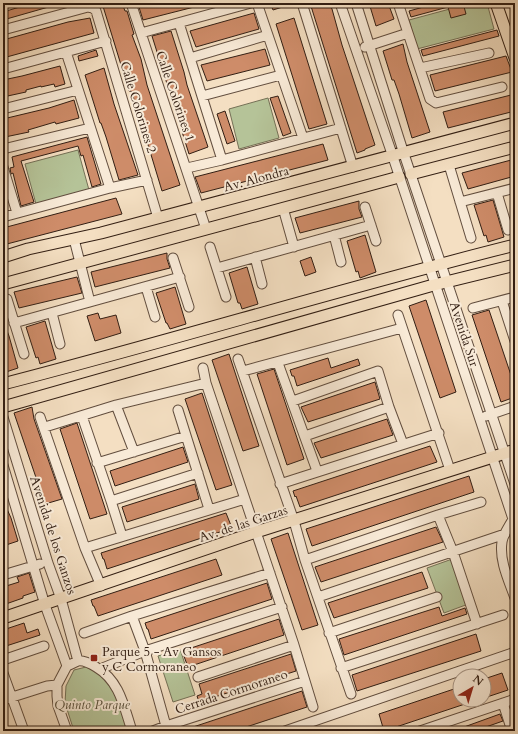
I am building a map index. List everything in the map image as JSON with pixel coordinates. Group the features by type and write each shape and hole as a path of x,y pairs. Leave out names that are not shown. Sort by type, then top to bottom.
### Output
{"main road":[{"path":"496,3 515,58"},
{"name":"Av. Alondra","path":"3,257 28,249 100,234 198,203 352,164 393,157 515,123"},
{"path":"411,174 450,168 515,147"},
{"path":"3,284 81,266 206,229 399,177"},
{"path":"3,384 429,267 515,245"},
{"path":"3,406 435,285 515,265"},
{"name":"Av. de las Garzas","path":"3,618 61,599 99,582 255,530 295,525 449,466 492,457 510,451"}],"street":[{"name":"Calle Colorines 1","path":"131,3 206,229"},
{"path":"141,33 251,3"},
{"path":"257,3 303,138"},
{"path":"302,3 352,164"},
{"name":"Avenida Sur","path":"340,3 514,519 502,542 502,557 515,598"},
{"name":"Avenida Sur","path":"356,3 373,45 404,154 441,264 494,413 510,451 515,484"},
{"path":"398,3 430,99 436,103 502,87"},
{"name":"Calle Colorines 2","path":"3,30 88,7 93,8 96,11 157,215"},
{"name":"Calle Colorines 1","path":"179,22 222,160"},
{"path":"356,50 408,33"},
{"name":"Calle Colorines 1","path":"190,58 268,35"},
{"path":"3,69 106,41"},
{"path":"66,52 110,188"},
{"path":"420,68 489,53"},
{"name":"Calle Colorines 1","path":"202,96 281,75"},
{"path":"3,109 78,90"},
{"path":"3,149 90,128"},
{"path":"187,168 341,128"},
{"path":"3,168 17,213"},
{"path":"450,168 471,238"},
{"path":"399,177 411,174"},
{"path":"3,217 110,188 147,180"},
{"path":"460,202 515,188"},
{"path":"498,193 508,230"},
{"path":"366,207 376,241"},
{"path":"283,208 294,247"},
{"path":"217,268 371,224"},
{"path":"334,235 341,262"},
{"path":"74,239 90,302"},
{"path":"210,246 226,297"},
{"path":"255,257 262,284"},
{"path":"173,258 189,307"},
{"path":"14,324 180,277"},
{"path":"146,287 155,317"},
{"path":"473,308 515,297"},
{"path":"7,299 24,354"},
{"path":"502,301 515,339"},
{"path":"52,313 60,344"},
{"path":"398,315 449,466"},
{"path":"243,372 402,328"},
{"path":"238,359 295,525 305,560 350,694"},
{"path":"278,363 293,401 317,471"},
{"name":"Cerrada Cormoraneo","path":"204,368 206,383 282,607 313,707"},
{"path":"293,401 378,371 389,407 403,444"},
{"path":"45,428 116,405 206,383"},
{"path":"116,405 134,452"},
{"path":"479,418 515,406"},
{"path":"305,436 389,407"},
{"path":"178,410 209,509"},
{"path":"82,416 122,536"},
{"name":"Avenida de los Ganzos","path":"3,417 48,563 61,599 78,661"},
{"path":"40,417 85,548 99,582"},
{"path":"280,484 439,433"},
{"path":"97,463 186,436"},
{"name":"Avenida de los Ganzos","path":"3,465 45,605 67,666"},
{"path":"111,501 198,473"},
{"path":"85,548 245,499"},
{"path":"305,560 481,502"},
{"path":"438,515 453,552 477,624"},
{"path":"318,597 505,534"},
{"path":"3,575 34,565 48,563"},
{"path":"84,633 132,616 270,573"},
{"path":"329,633 437,597"},
{"path":"100,669 145,651 282,607"},
{"path":"341,668 503,615"},
{"name":"Cerrada Cormoraneo","path":"132,616 145,651 166,726"},
{"name":"Cerrada Cormoraneo","path":"198,677 294,645"},
{"path":"3,660 44,646"},
{"path":"285,731 515,652"},
{"path":"67,731 58,706 57,685 67,666 78,661 90,663 106,674 118,690 132,731"},
{"path":"3,673 24,731"},
{"name":"Cerrada Cormoraneo","path":"153,731 305,681"},
{"path":"3,700 47,686 57,685"},
{"path":"420,731 515,699"},
{"path":"503,703 512,731"}],"green space":[{"path":"472,3 487,3 494,29 417,49 409,20"},
{"path":"268,98 279,138 239,149 229,109"},
{"path":"78,150 89,190 36,204 25,164"},
{"path":"455,558 471,603 444,613 427,568"},
{"path":"180,649 195,695 173,702 158,656"},
{"name":"Quinto Parque","path":"86,667 101,674 117,697 128,731 74,731 65,703 66,686 74,670"}],"building":[{"path":"33,3 59,4 3,20 3,12"},
{"path":"102,3 122,3 125,11 127,11 134,34 132,35 141,59 147,85 180,185 162,191 136,105 131,91 129,91"},
{"path":"202,3 202,5 143,20 138,4"},
{"path":"277,3 292,4 273,10 271,5"},
{"path":"310,3 329,3 332,9 342,45 375,145 357,153"},
{"path":"369,3 388,3 394,19 376,26"},
{"path":"438,3 463,3 466,14 451,18 448,7 411,17 409,11"},
{"path":"254,13 259,29 196,47 190,31"},
{"path":"90,18 94,33 3,58 3,40 68,22"},
{"path":"294,18 327,124 309,129 276,24"},
{"path":"497,30 499,36 423,56 421,50"},
{"path":"171,31 208,147 189,154 152,36"},
{"path":"403,44 407,62 430,132 412,138 399,94 394,80 392,80 383,51"},
{"path":"265,49 270,65 207,81 201,65"},
{"path":"96,50 98,56 79,61 78,56"},
{"path":"506,56 512,72 435,91 430,75"},
{"path":"60,66 65,84 55,87 54,84 41,86 26,90 26,92 3,97 3,80"},
{"path":"104,68 114,104 138,175 119,180 85,75"},
{"path":"515,94 515,111 448,128 443,112"},
{"path":"278,96 291,133 283,136 270,98"},
{"path":"74,100 79,118 56,124 55,122 28,130 29,132 5,137 3,131 3,119 49,108"},
{"path":"225,111 235,141 227,144 217,114"},
{"path":"87,137 101,184 92,187 83,155 81,156 78,146 21,161 34,202 21,206 13,173 11,174 10,168 14,167 12,157"},
{"path":"323,144 328,160 201,193 195,177"},
{"path":"515,159 515,176 468,189 462,173"},
{"path":"116,198 122,214 3,245 3,228"},
{"path":"493,200 504,237 488,242 486,235 484,236 474,205"},
{"path":"359,201 359,209 362,217 300,233 295,218"},
{"path":"365,235 376,272 360,278 358,271 356,272 347,241"},
{"path":"167,253 170,268 95,287 91,272"},
{"path":"311,257 316,272 305,276 300,261"},
{"path":"247,267 258,304 242,309 240,303 238,303 229,273"},
{"path":"77,277 82,293 19,308 14,292"},
{"path":"175,287 186,324 170,329 166,323 156,293"},
{"path":"426,300 456,392 440,398 409,306"},
{"path":"489,310 515,387 515,397 501,402 472,315"},
{"path":"98,313 100,319 116,315 121,333 95,341 87,316"},
{"path":"3,320 18,368 3,373"},
{"path":"45,321 56,359 40,364 38,357 36,358 26,327"},
{"path":"229,354 259,446 243,451 212,360"},
{"path":"328,358 331,368 358,359 360,365 297,386 294,376 292,376 290,370"},
{"path":"274,369 304,459 287,465 257,374"},
{"path":"375,382 380,399 308,422 301,407"},
{"path":"202,393 232,485 216,490 185,399"},
{"path":"32,407 34,419 62,499 45,504 14,413"},
{"path":"387,419 393,435 321,458 314,443"},
{"path":"77,423 107,514 90,519 60,429"},
{"path":"430,446 437,462 300,507 296,496 295,497 293,491"},
{"path":"183,447 188,462 115,486 110,471"},
{"path":"469,476 474,492 312,546 306,529"},
{"path":"195,484 199,499 127,522 122,507"},
{"path":"3,500 11,518 18,541 3,546"},
{"path":"226,513 232,528 107,569 101,553"},
{"path":"436,527 443,542 321,582 315,567"},
{"path":"288,533 318,625 302,630 271,539"},
{"path":"216,559 222,575 98,616 93,606 91,600"},
{"path":"422,572 428,588 334,618 328,603"},
{"path":"29,573 35,592 3,605 3,587 19,582 17,577"},
{"path":"267,583 272,599 151,639 145,623"},
{"path":"439,607 442,616 465,608 467,614 344,655 339,639"},
{"path":"279,619 284,635 188,667 182,651"},
{"path":"24,623 27,633 38,629 40,635 3,647 3,630"},
{"path":"476,634 481,651 357,691 352,675"},
{"path":"291,654 296,671 199,702 197,696 202,694 199,684"},
{"path":"502,673 508,690 492,695 492,676"},
{"path":"452,690 453,708 384,731 379,714"},
{"path":"302,691 307,707 234,731 184,731 184,730"},
{"path":"500,714 503,721 476,731 453,731"}],"place":[{"name":"Parque 5 - Av Gansos y C Cormoraneo","path":"94,658"}]}
